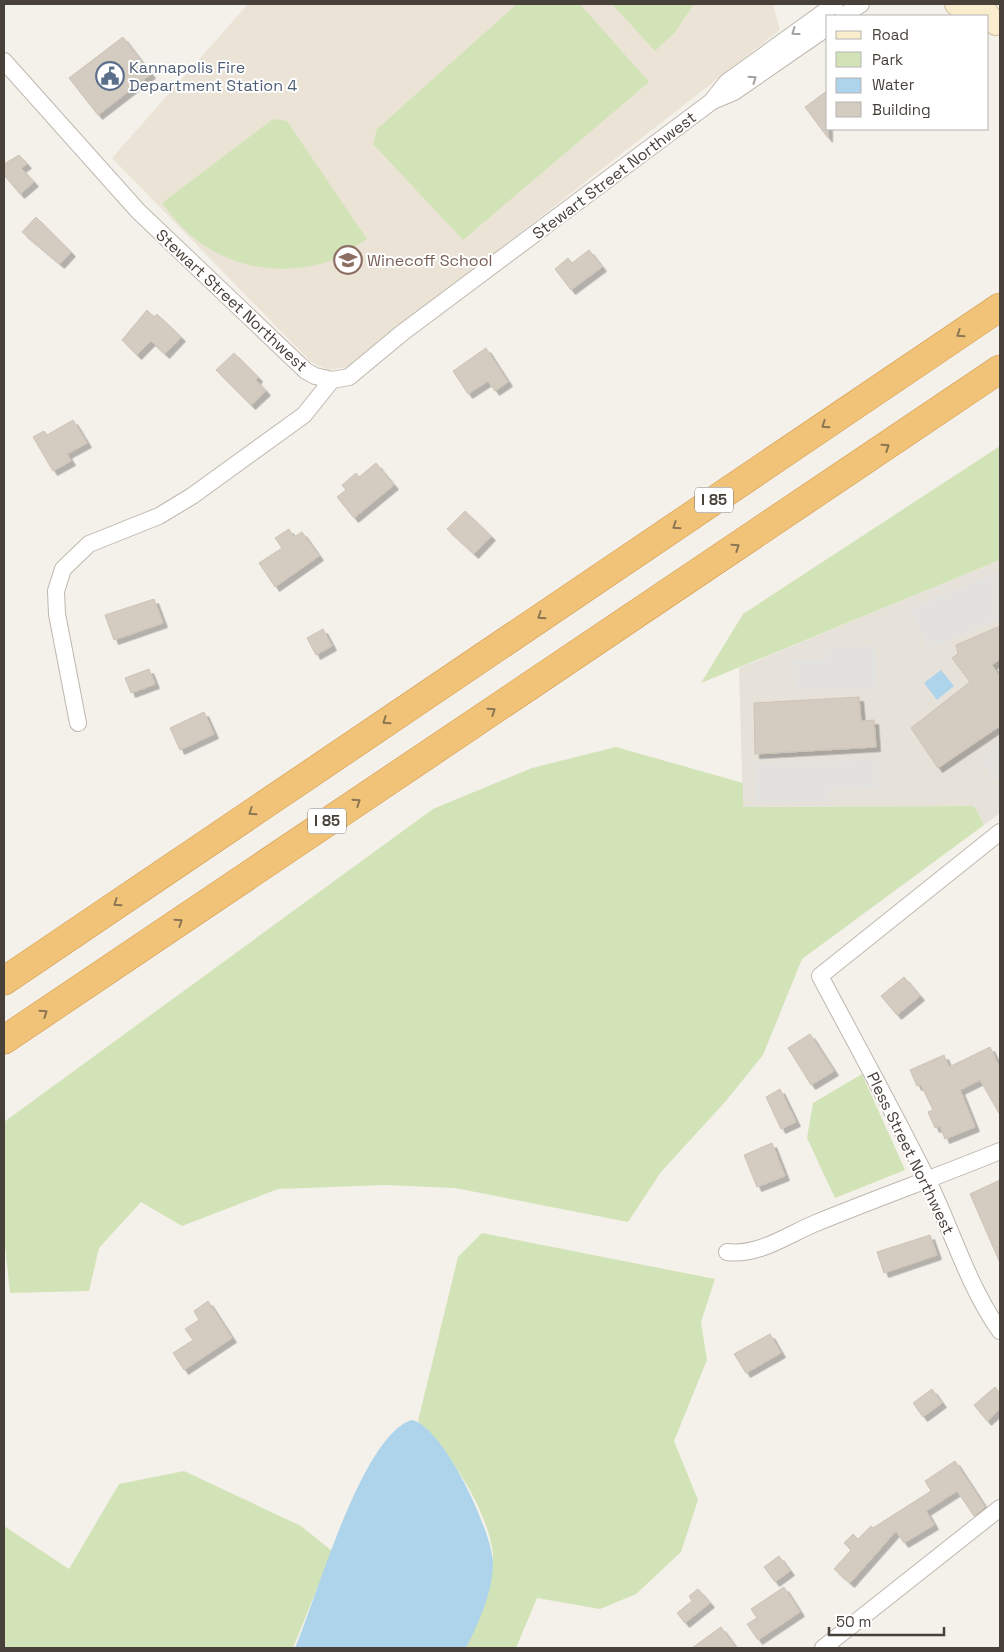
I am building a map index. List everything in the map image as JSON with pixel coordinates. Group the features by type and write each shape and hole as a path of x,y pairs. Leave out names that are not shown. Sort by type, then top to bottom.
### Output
{"highway":[{"name":"I 85","path":"4,981 1000,307"},
{"name":"I 85","path":"4,1040 1000,369"},
{"path":"916,427 1000,378"}],"street":[{"name":"Stewart Street Northwest","path":"4,61 138,211 306,370 315,376 332,380 349,377 402,334 711,102 728,82 835,4"},
{"path":"844,15 861,4"},
{"path":"956,4 972,15"},
{"path":"980,4 988,15"},
{"name":"Stewart Street Northwest","path":"711,102 734,92 826,28"},
{"path":"78,724 57,614 56,591 63,569 89,544 159,516 192,496 304,415 332,380"},
{"name":"Pless Street Northwest","path":"1000,832 820,976 928,1181 962,1257 992,1319 1000,1331"},
{"path":"727,1252 741,1254 760,1249 815,1224 1000,1151"},
{"path":"823,1648 1000,1508"}],"shaded area":[{"name":"Winecoff School","path":"248,4 773,4 780,30 348,367 327,370 310,361 112,158"},
{"path":"1000,560 1000,813 984,825 973,806 743,807 739,668"},
{"path":"1000,571 1000,619 928,649 910,609"},
{"path":"875,646 878,688 794,689 792,660 825,659 825,648"},
{"path":"1000,742 1000,776 995,780 979,759"},
{"path":"879,760 879,789 830,790 830,802 755,803 754,762"}],"green space":[{"path":"517,4 580,4 649,82 463,240 373,144 377,129"},
{"path":"612,4 694,4 675,32 655,51"},
{"path":"273,119 287,121 367,239 343,255 327,262 290,269 253,266 235,261 218,254 202,244 184,229 162,203"},
{"path":"1000,446 1000,560 701,683 743,614"},
{"path":"616,747 743,783 743,807 974,806 984,825 802,959 763,1055 725,1102 661,1172 628,1222 455,1188 385,1185 278,1189 182,1226 141,1202 99,1248 89,1291 10,1293 4,1236 4,1122 433,809 532,768"},
{"path":"862,1074 905,1170 835,1198 807,1138 813,1103"},
{"path":"482,1233 715,1279 701,1322 707,1360 674,1441 698,1500 681,1552 636,1594 600,1609 537,1598 516,1648 466,1648 491,1572 493,1553 483,1517 465,1481 454,1464 418,1421 458,1257"},
{"path":"184,1471 301,1526 332,1551 293,1648 4,1648 4,1526 69,1569 119,1484"}],"water":[{"path":"941,670 954,686 937,700 924,683"},
{"path":"412,1420 424,1427 438,1441 452,1460 476,1507 491,1550 493,1565 490,1587 480,1618 466,1648 295,1648 328,1558 359,1486 376,1455 393,1432"}],"building":[{"name":"Kannapolis Fire Department Station 4","path":"123,37 151,74 98,115 69,78"},
{"path":"826,91 826,130 828,130 828,138 805,107"},
{"path":"19,155 27,164 21,168 34,182 20,194 4,175 4,164"},
{"path":"36,217 71,252 60,264 22,232"},
{"path":"589,250 602,267 571,290 555,269 568,258 572,263"},
{"path":"147,310 154,317 157,314 181,337 165,354 151,341 137,355 122,340"},
{"path":"486,348 508,382 495,391 488,381 468,394 453,371"},
{"path":"234,353 258,377 256,380 266,391 251,405 216,370"},
{"path":"73,420 87,443 67,454 71,461 53,471 33,437 44,431 47,435"},
{"path":"376,463 394,485 354,518 337,497 346,490 342,485 356,473 359,477"},
{"path":"465,511 491,536 474,554 447,529"},
{"path":"289,529 294,537 302,532 319,556 275,587 259,563 282,548 275,538"},
{"path":"154,599 163,623 114,640 105,615"},
{"path":"1000,626 1000,659 992,665 1000,677 1000,726 938,768 911,728 970,682 952,658 958,654 956,645"},
{"path":"323,629 332,646 316,655 307,638"},
{"path":"149,669 155,684 131,693 125,678"},
{"path":"859,697 861,721 874,720 876,747 755,754 754,703"},
{"path":"204,712 214,734 180,750 170,728"},
{"path":"904,977 920,996 897,1015 881,996"},
{"path":"810,1034 834,1071 811,1085 788,1048"},
{"path":"990,1047 1000,1068 1000,1115 980,1080 960,1090 975,1127 945,1139 940,1126 935,1128 928,1112 933,1110 921,1085 917,1086 910,1070 944,1055 949,1067"},
{"path":"780,1089 796,1122 781,1129 766,1097"},
{"path":"772,1143 785,1176 757,1187 744,1155"},
{"path":"1000,1180 1000,1263 970,1194"},
{"path":"930,1235 937,1255 884,1273 877,1252"},
{"path":"208,1301 232,1338 184,1370 173,1353 193,1340 185,1329 199,1320 194,1311"},
{"path":"770,1334 781,1353 746,1373 734,1354"},
{"path":"995,1387 1000,1393 1000,1409 987,1421 974,1405"},
{"path":"932,1389 942,1403 923,1417 913,1403"},
{"path":"955,1461 985,1507 974,1516 957,1491 926,1511 934,1525 904,1543 896,1531 850,1583 834,1569 851,1550 844,1543 853,1534 858,1539 871,1526 873,1528 931,1491 925,1481"},
{"path":"779,1556 790,1571 775,1582 764,1567"},
{"path":"784,1587 800,1612 758,1640 747,1624 757,1618 751,1609"},
{"path":"698,1589 710,1603 685,1623 677,1613 692,1601 689,1596"},
{"path":"721,1627 736,1648 692,1648"}],"place":[{"name":"Kannapolis Fire Department Station 4","path":"110,76"},
{"name":"Winecoff School","path":"348,260"}]}
